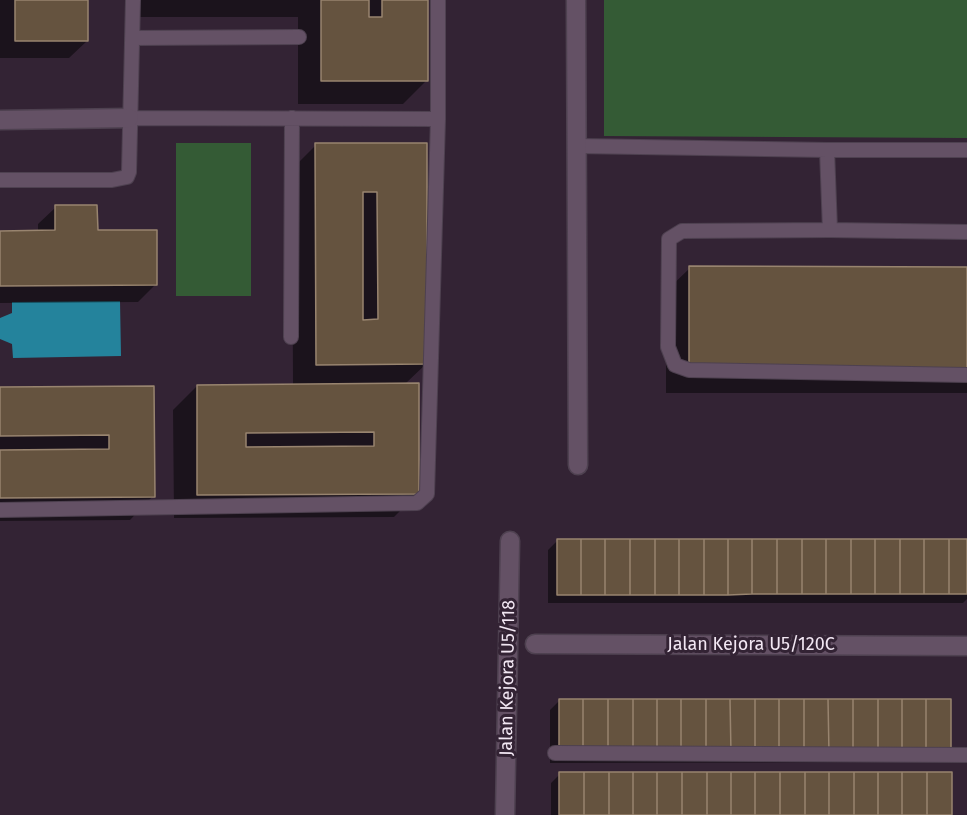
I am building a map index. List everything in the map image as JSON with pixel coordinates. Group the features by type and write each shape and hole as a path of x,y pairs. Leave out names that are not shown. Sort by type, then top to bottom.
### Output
{"street":[{"path":"576,0 578,465"},
{"path":"0,120 129,118"},
{"name":"Jalan Kejora U5/118","path":"505,815 510,541"},
{"name":"Jalan Kejora U5/120C","path":"535,644 967,645"}],"lane":[{"path":"0,180 112,180 127,177 129,172 133,0"},
{"path":"0,510 417,503 426,494 438,119 438,0"},
{"path":"132,38 299,37"},
{"path":"129,118 438,119"},
{"path":"291,337 292,118"},
{"path":"577,146 967,150"},
{"path":"826,150 830,230"},
{"path":"967,232 682,231 669,239 669,346 675,365 689,370 967,375"},
{"path":"555,753 967,755"}],"green space":[{"path":"604,0 967,0 967,138 604,136"},
{"path":"176,143 251,143 251,296 176,296"}],"water":[{"path":"120,301 121,356 13,358 12,344 0,339 0,318 12,313 12,302"}],"building":[{"path":"15,0 88,0 88,41 15,41"},
{"path":"321,0 369,0 369,17 382,17 382,0 428,0 428,81 321,81"},
{"path":"315,143 427,143 427,364 316,365","holes":["363,192 377,192 378,319 363,320"]},
{"path":"55,205 97,205 98,230 157,230 157,285 0,286 0,231 55,230"},
{"path":"689,266 967,267 967,371 689,370"},
{"path":"419,383 419,494 197,495 197,385","holes":["374,432 374,446 246,447 246,433"]},
{"path":"154,386 155,497 0,498 0,450 109,449 109,435 0,436 0,387"},
{"path":"557,539 581,539 581,595 557,595"},
{"path":"581,539 605,539 605,595 581,595"},
{"path":"605,539 630,539 630,595 605,595"},
{"path":"630,539 655,539 655,595 630,595"},
{"path":"655,539 679,539 679,595 655,595"},
{"path":"679,539 704,539 704,595 679,595"},
{"path":"704,539 728,539 728,595 704,595"},
{"path":"728,539 752,539 752,594 728,595"},
{"path":"752,539 777,539 777,594 752,594"},
{"path":"777,539 802,539 802,594 777,594"},
{"path":"802,539 826,539 826,594 802,594"},
{"path":"826,539 851,539 851,594 826,594"},
{"path":"851,539 875,539 875,594 851,594"},
{"path":"875,539 900,539 900,594 875,594"},
{"path":"900,539 924,539 924,594 900,594"},
{"path":"924,539 949,539 949,594 924,594"},
{"path":"949,539 967,539 967,594 949,594"},
{"path":"559,699 583,699 583,754 559,754"},
{"path":"583,699 608,699 608,754 583,754"},
{"path":"608,699 633,699 633,754 608,754"},
{"path":"633,699 657,699 657,754 633,754"},
{"path":"657,699 681,699 681,754 657,754"},
{"path":"681,699 706,699 706,754 681,754"},
{"path":"706,699 730,699 731,754 706,754"},
{"path":"730,699 755,699 755,754 731,754"},
{"path":"755,699 779,699 779,754 755,754"},
{"path":"779,699 804,699 804,754 779,754"},
{"path":"804,699 828,699 829,754 804,754"},
{"path":"828,699 853,699 853,754 829,754"},
{"path":"853,699 878,699 878,754 853,754"},
{"path":"878,699 902,699 902,754 878,754"},
{"path":"902,699 926,699 926,754 902,754"},
{"path":"926,699 951,699 951,754 926,754"},
{"path":"559,772 584,772 584,815 559,815"},
{"path":"584,772 609,772 609,815 584,815"},
{"path":"609,772 633,772 633,815 609,815"},
{"path":"633,772 657,772 657,815 633,815"},
{"path":"657,772 682,772 682,815 657,815"},
{"path":"682,772 707,772 707,815 682,815"},
{"path":"707,772 731,772 731,815 707,815"},
{"path":"731,772 755,772 755,815 731,815"},
{"path":"755,772 780,772 780,815 755,815"},
{"path":"780,772 805,772 805,815 780,815"},
{"path":"805,772 829,772 829,815 805,815"},
{"path":"829,772 854,772 854,815 829,815"},
{"path":"854,772 878,772 878,815 854,815"},
{"path":"878,772 902,772 902,815 878,815"},
{"path":"902,772 927,772 927,815 902,815"},
{"path":"927,772 952,772 952,815 927,815"}]}
